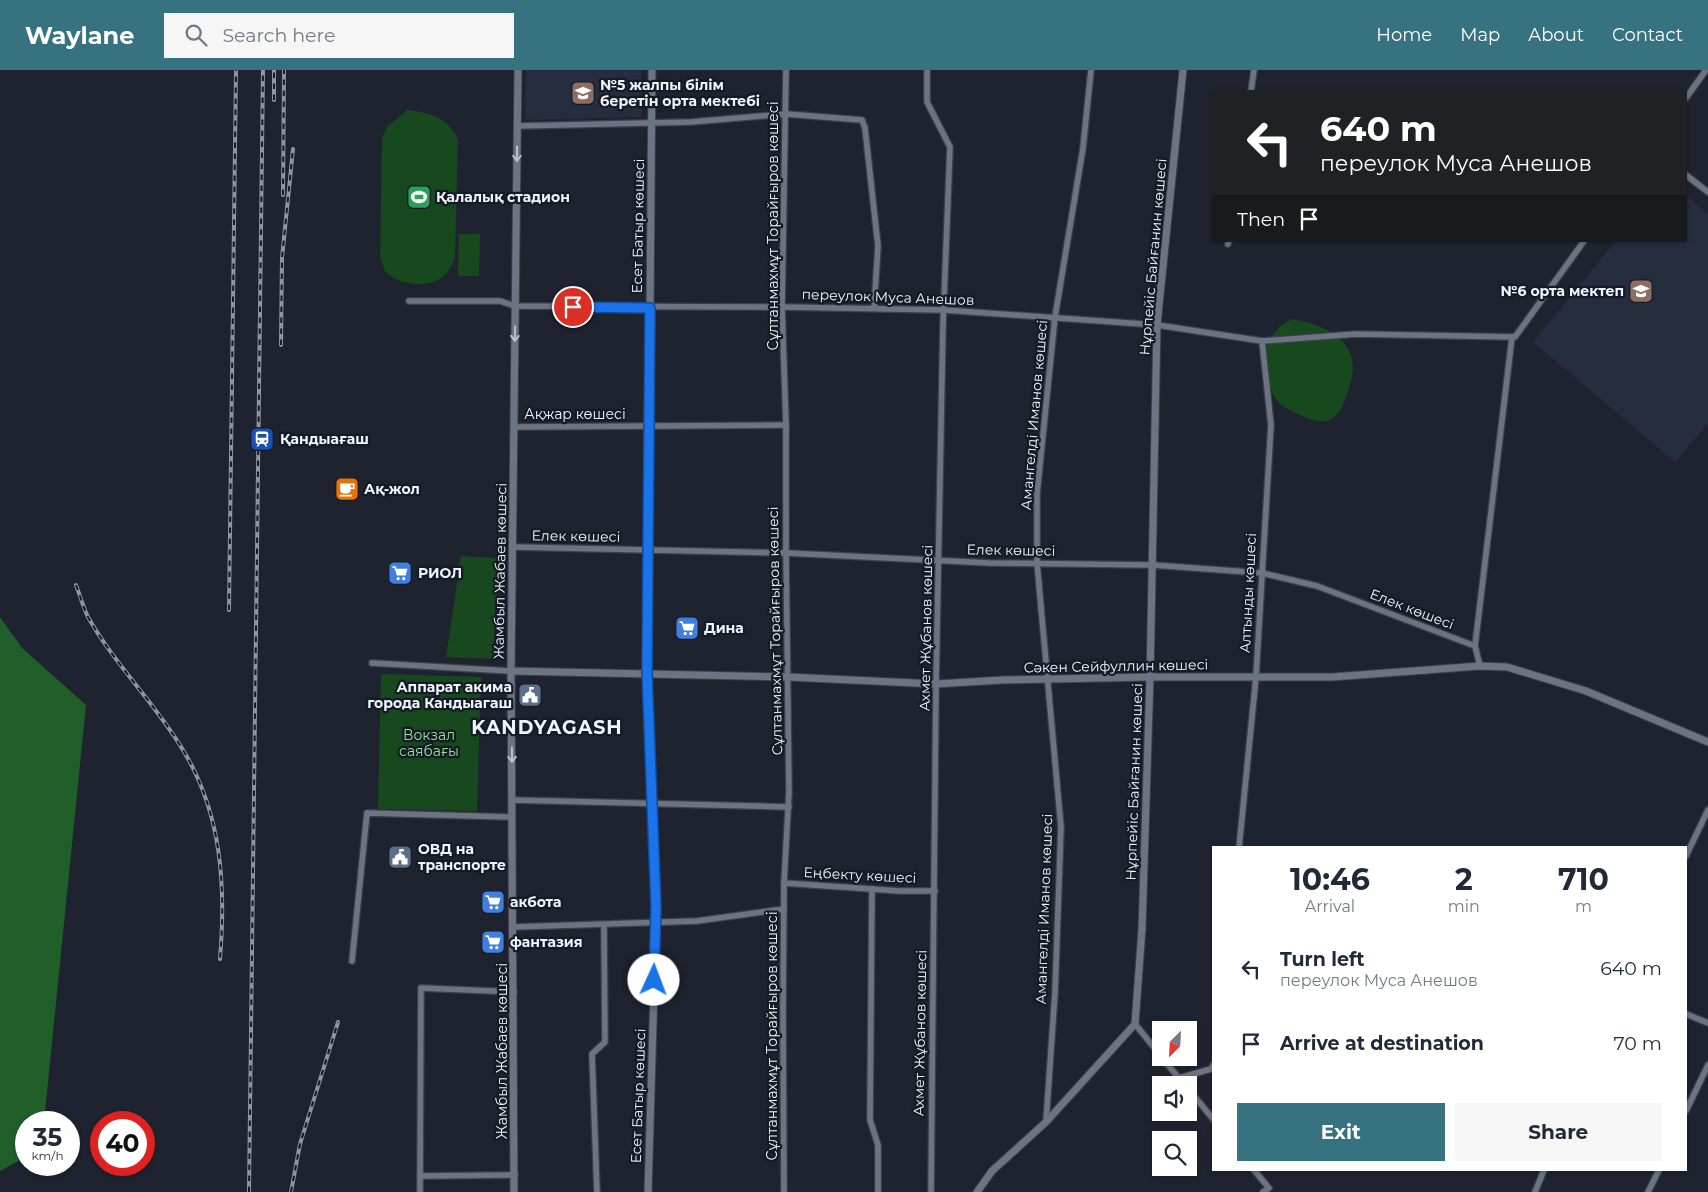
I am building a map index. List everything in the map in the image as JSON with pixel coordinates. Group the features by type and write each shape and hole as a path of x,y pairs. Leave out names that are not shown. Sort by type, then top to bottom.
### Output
{"street":[{"name":"Жамбыл Жабаев көшесі","path":"514,1192 511,671 518,70"},
{"name":"Есет Батыр көшесі","path":"648,1192 656,923 647,673 652,70"},
{"name":"Сұлтанмахмұт Торайғыров көшесі","path":"784,1192 784,883 789,807 786,425 782,307 786,70"},
{"name":"Ахмет Жұбанов көшесі","path":"927,70 927,102 950,147 944,310 936,684 931,1192"},
{"name":"Амангелді Иманов көшесі","path":"1046,1122 1055,993 1061,827 1046,679 1037,563 1037,494 1055,317 1083,148 1090,70"},
{"name":"Нұрпейіс Байғанин көшесі","path":"1135,1024 1142,929 1150,677 1157,325 1182,70"},
{"path":"1250,90 1254,70"},
{"path":"1687,97 1706,70"},
{"path":"517,126 691,122 786,114 862,120 865,128 878,246 874,308"},
{"path":"1687,176 1708,192"},
{"path":"1480,666 1474,646 1512,337 1515,337 1583,242"},
{"name":"переулок Муса Анешов","path":"409,301 500,301 515,306 944,310 1157,325 1262,341 1356,334 1512,337"},
{"name":"Алтынды көшесі","path":"1239,846 1256,676 1271,425 1262,341"},
{"name":"Ақжар көшесі","path":"514,427 786,425"},
{"name":"Елек көшесі","path":"513,547 786,553 940,561 1152,565 1262,573 1316,586 1474,646"},
{"path":"372,662 511,671"},
{"name":"Сәкен Сейфуллин көшесі","path":"511,671 788,677 936,684 1150,677 1332,677 1480,666 1507,667 1586,691 1708,742"},
{"path":"512,800 789,807"},
{"path":"1687,854 1708,810"},
{"path":"352,961 367,813 512,816"},
{"name":"Еңбекту көшесі","path":"784,883 872,889 935,890"},
{"path":"872,889 870,1120 878,1145 878,1192"},
{"path":"513,926 697,922 784,909"},
{"path":"597,1192 592,1054 605,1042 604,924"},
{"path":"420,1192 421,988 514,992"},
{"path":"1687,1014 1708,1023"},
{"path":"977,1192 992,1171 1046,1122 1135,1024 1152,1045"},
{"path":"1687,1110 1708,1065"},
{"path":"1169,1066 1177,1076"},
{"path":"1186,1076 1212,1067"},
{"path":"1197,1100 1212,1118"},
{"path":"1255,1171 1269,1188 1264,1192"},
{"path":"1535,1192 1544,1171"},
{"path":"1648,1192 1658,1171"},
{"path":"421,1176 515,1175"}],"shaded area":[{"name":"№5 жалпы білім беретін орта мектебі","path":"526,70 641,70 642,117 525,120"},
{"name":"№6 орта мектеп","path":"1687,197 1708,214 1708,423 1675,462 1533,342 1615,242 1687,242"}],"green space":[{"name":"Қалалық стадион","path":"407,110 437,117 448,126 458,139 455,257 443,277 427,284 411,284 390,276 385,271 380,256 382,137 388,126"},
{"path":"459,234 480,234 479,276 458,276"},
{"path":"1291,319 1318,326 1330,332 1348,348 1352,359 1353,372 1349,388 1339,412 1330,420 1317,421 1293,412 1280,404 1272,392 1266,368 1265,345 1279,327"},
{"path":"461,556 498,558 493,659 446,657"},
{"path":"0,617 22,648 86,705 45,1111 15,1111 15,1163 0,1171"},
{"name":"Вокзал саябағы","path":"381,674 481,677 477,811 378,809"}],"railway":[{"path":"229,610 236,70"},
{"path":"249,1192 263,70"},
{"path":"274,70 274,100"},
{"path":"283,195 284,70"},
{"path":"281,345 282,258 293,149"},
{"path":"76,585 88,617 110,651 172,733 196,774 206,799 218,851 221,878 222,932 220,959"},
{"path":"291,1192 300,1144 338,1022"}],"place":[{"name":"№5 жалпы білім беретін орта мектебі","path":"583,93"},
{"name":"Қалалық стадион","path":"419,197"},
{"name":"№6 орта мектеп","path":"1641,291"},
{"name":"Қандыағаш","path":"262,439"},
{"name":"Ақ-жол","path":"347,489"},
{"name":"РИОЛ","path":"400,573"},
{"name":"Дина","path":"687,628"},
{"name":"Аппарат акима города Кандыагаш","path":"530,695"},
{"name":"ОВД на транспорте","path":"400,857"},
{"name":"акбота","path":"493,902"},
{"name":"фантазия","path":"493,942"}],"district":[{"name":"KANDYAGASH","path":"547,727"}],"route":[{"path":"573,307 650,308 647,673 656,906 654,980"}]}
